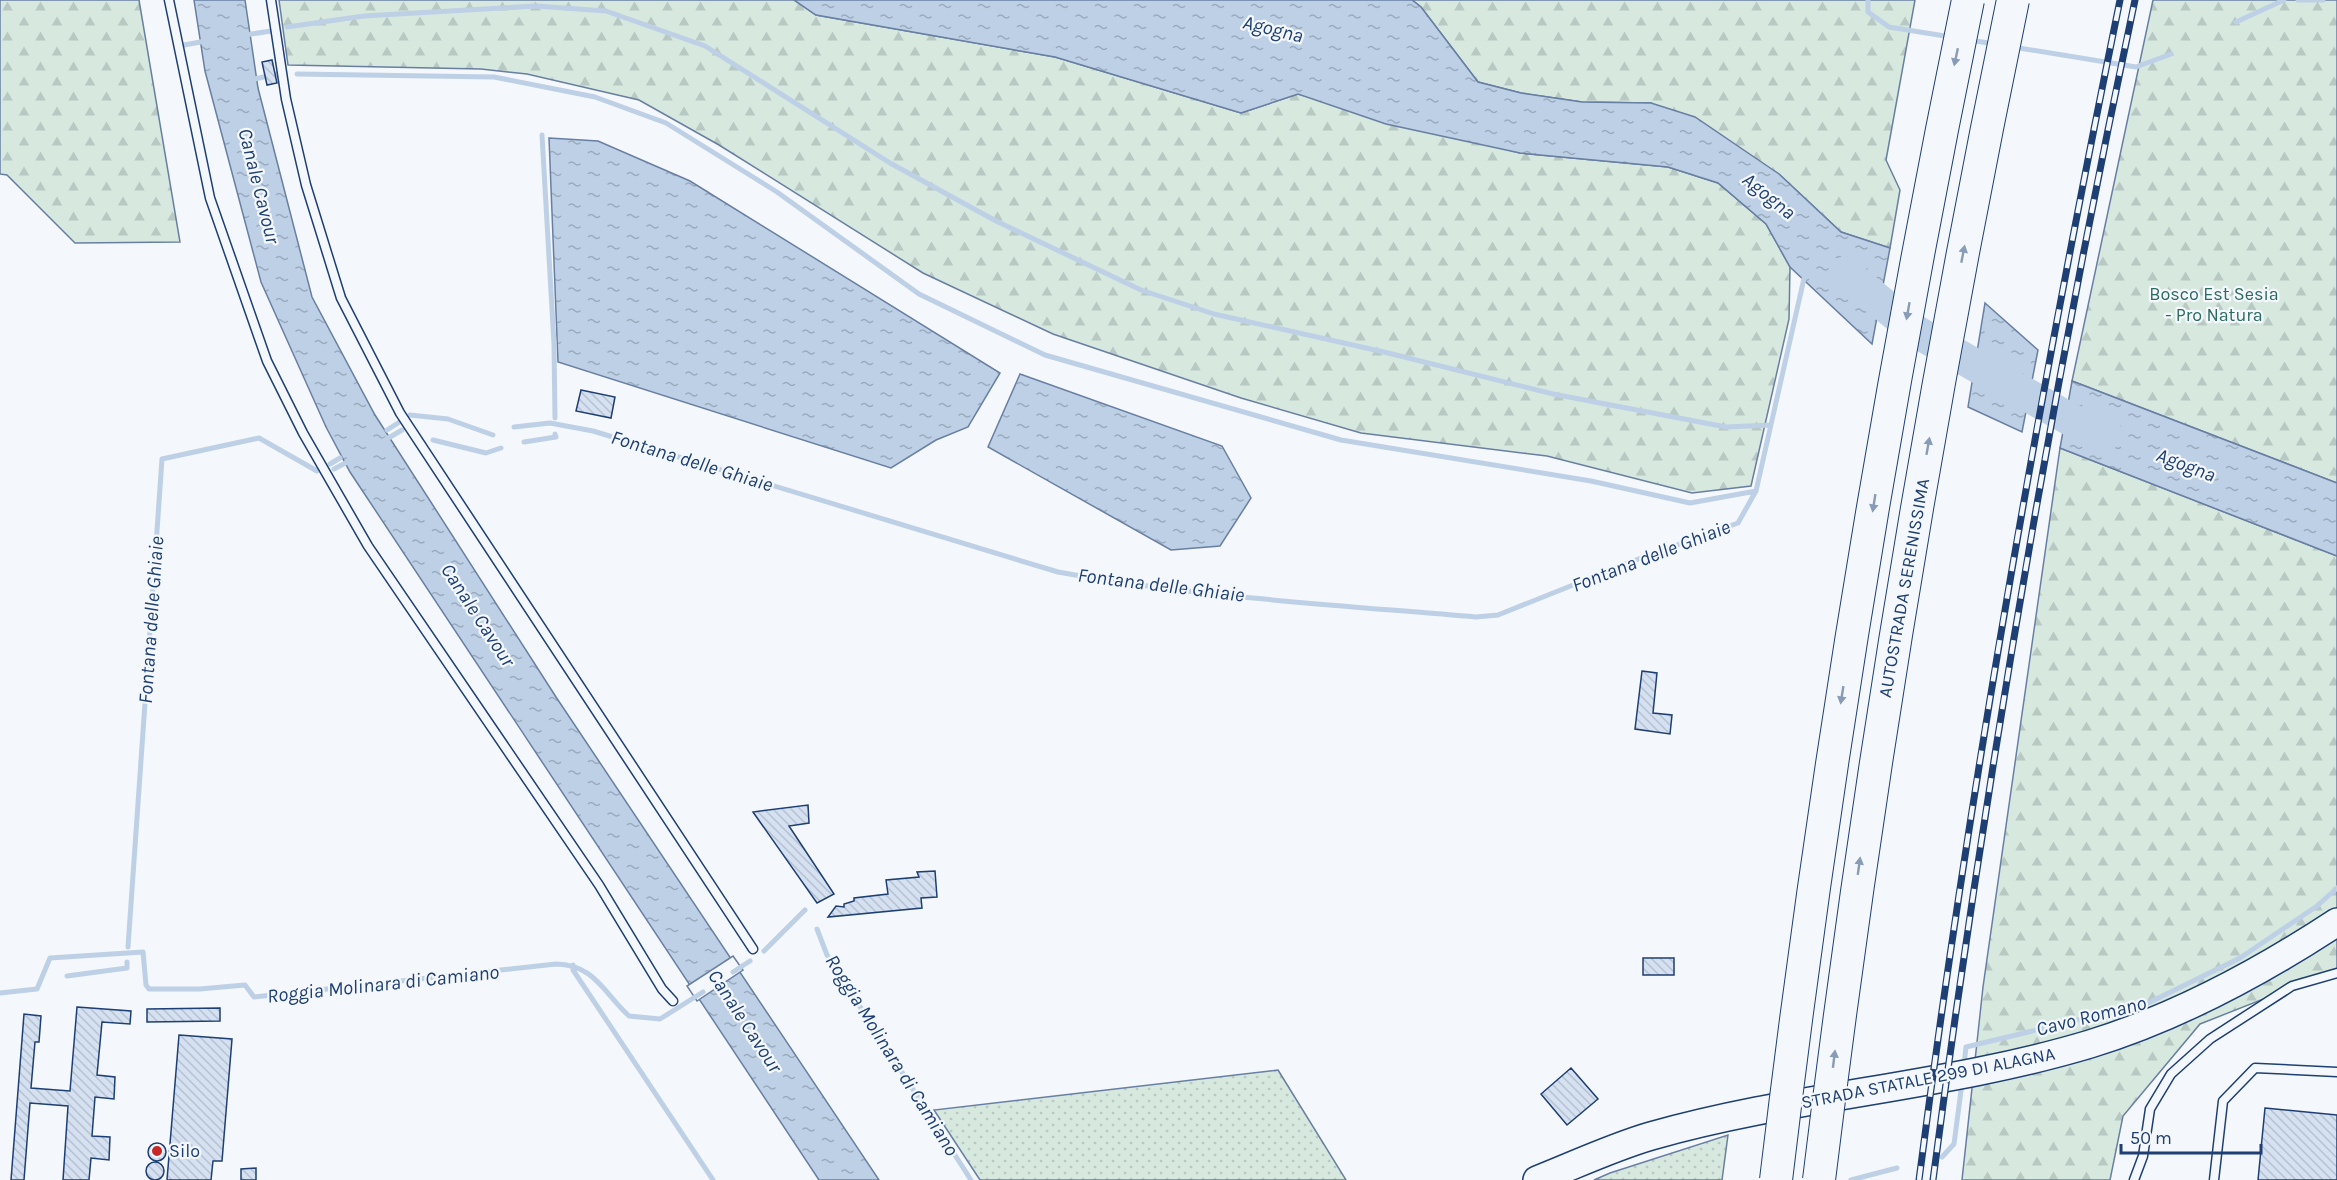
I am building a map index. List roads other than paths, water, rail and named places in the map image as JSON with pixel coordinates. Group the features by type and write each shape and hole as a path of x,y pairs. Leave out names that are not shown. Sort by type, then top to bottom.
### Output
{"highway":[{"path":"1776,1180 1799,980 1838,719 1899,356 1968,0"},
{"name":"AUTOSTRADA SERENISSIMA","path":"1820,1180 1868,801 1946,339 2013,0"}],"main road":[{"name":"STRADA STATALE 299 DI ALAGNA","path":"1537,1180 1659,1134 1731,1117 1963,1075 2090,1044 2145,1025 2275,963 2337,922"}],"lane":[{"path":"169,0 210,198 267,361 303,433 369,546 593,876 662,989 673,1001"},
{"path":"271,0 286,99 316,219 341,298 400,413 753,949"},
{"path":"2134,1180 2143,1156 2150,1109 2171,1074 2210,1039 2292,986 2337,973"},
{"path":"2214,1180 2223,1101 2255,1068 2337,1072"}],"water":[{"name":"Canale Cavour","path":"194,0 245,0 258,88 312,297 375,415 556,697 879,1180 819,1180 350,472 326,427 261,282 205,71"},
{"path":"794,0 1412,0 1421,7 1478,82 1521,93 1582,102 1651,103 1695,117 1779,174 1841,232 1890,248 1872,344 1790,267 1766,224 1718,183 1668,167 1520,153 1386,124 1298,94 1241,113 1055,57 816,15"},
{"path":"549,138 598,141 690,181 1000,373 968,427 936,440 891,468 558,362"},
{"path":"1985,303 2038,350 2022,432 1968,407"},
{"path":"1020,374 1222,446 1251,498 1220,546 1171,550 988,447"},
{"path":"2072,381 2337,483 2337,556 2060,448"}],"waterway":[{"path":"1868,0 1868,12 1889,27 1951,37"},
{"path":"2236,22 2284,0"},
{"path":"2298,0 2323,0"},
{"path":"287,27 364,16 536,6 606,11 705,46 890,163 996,221 1141,290 1214,314 1384,352 1553,394 1726,427 1771,425"},
{"path":"245,35 271,31"},
{"path":"1969,40 1995,44"},
{"path":"184,45 206,41"},
{"path":"2013,47 2136,67 2171,54"},
{"path":"250,80 277,74"},
{"path":"297,74 494,77 595,97 666,123 777,192 919,294 1045,355 1341,440 1591,481 1690,503 1756,491"},
{"path":"542,135 554,344 555,418"},
{"name":"Agogna","path":"1845,273 1917,332 2080,425 2106,434"},
{"name":"Fontana delle Ghiaie","path":"514,427 550,423 593,431 1058,572 1162,588 1267,599 1476,617 1498,615 1633,561 1738,523 1756,491 1805,274"},
{"name":"Fontana delle Ghiaie","path":"410,415 448,419 493,435"},
{"name":"Fontana delle Ghiaie","path":"387,430 398,423"},
{"path":"385,440 402,430"},
{"path":"524,442 556,437 555,434"},
{"name":"Fontana delle Ghiaie","path":"128,947 162,459 259,438 317,471"},
{"path":"433,440 486,453 501,448"},
{"name":"Fontana delle Ghiaie","path":"330,464 340,458"},
{"path":"334,469 351,460"},
{"name":"Cavo Romano","path":"1964,1065 1966,1047 2148,1003 2240,958 2317,906 2337,888"},
{"name":"Roggia Molinara di Camiano","path":"764,951 805,910"},
{"name":"Roggia Molinara di Camiano","path":"817,929 827,955 971,1180"},
{"name":"Roggia Molinara di Camiano","path":"0,993 37,989 50,958 143,952 146,985 149,989 200,989 245,985 254,997 556,964 580,969 589,975 629,1016 660,1019 703,992"},
{"name":"Roggia Molinara di Camiano","path":"733,972 750,961"},
{"name":"Fontana delle Ghiaie","path":"67,976 127,968 127,962"},
{"path":"573,965 573,970 713,1180"},
{"name":"Cavo Romano","path":"1942,1157 1954,1144 1962,1083"},
{"name":"Cavo Romano","path":"1851,1180 1897,1168"}],"railway":[{"path":"1919,1180 1961,884 2009,588 2062,294 2120,0"},
{"path":"1933,1180 1975,884 2022,588 2076,293 2135,0"}],"place":[{"name":"Silo","path":"157,1151"}],"park label":[{"name":"Bosco Est Sesia - Pro Natura","path":"2214,304"}]}
